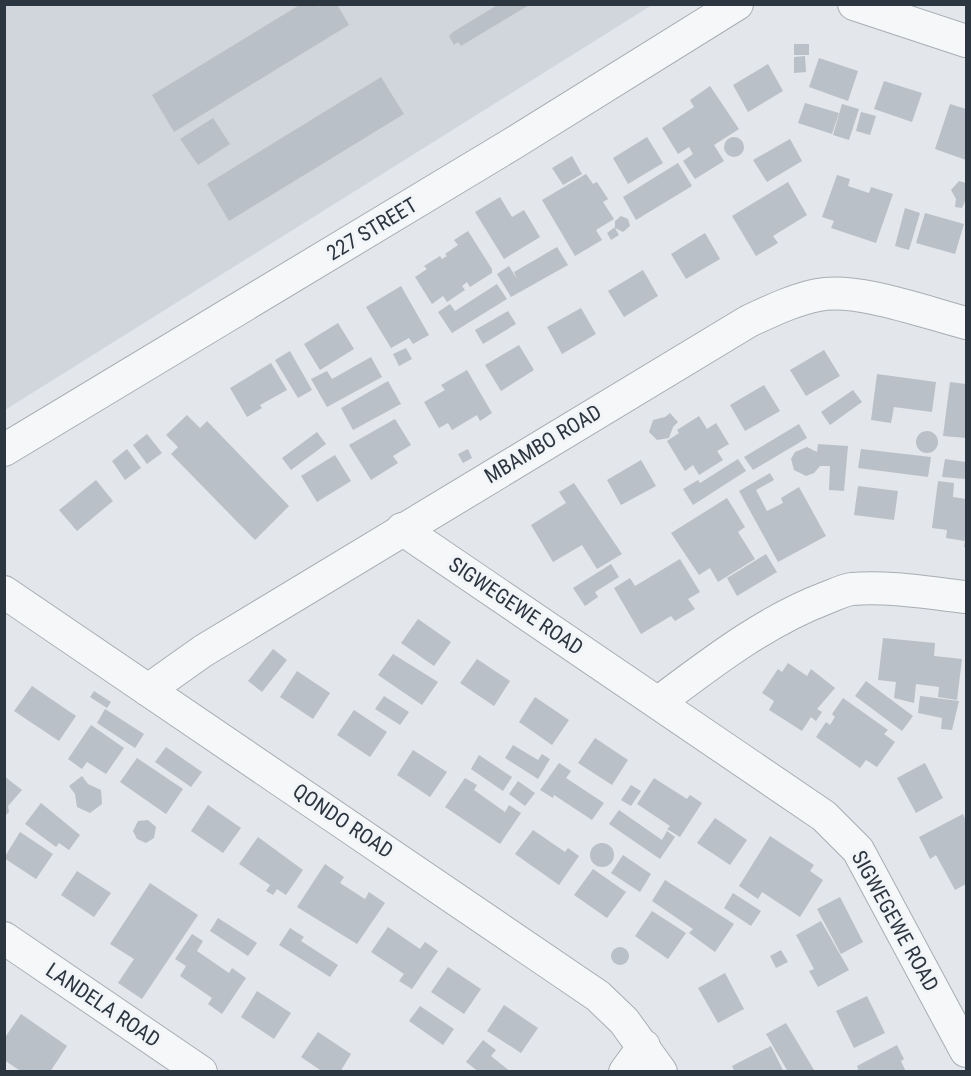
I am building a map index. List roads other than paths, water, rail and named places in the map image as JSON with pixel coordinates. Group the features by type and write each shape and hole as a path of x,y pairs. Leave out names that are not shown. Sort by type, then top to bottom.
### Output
{"street":[{"name":"227 STREET","path":"4,450 513,144 737,4"},
{"path":"854,4 966,41"},
{"name":"MBAMBO ROAD","path":"148,690 203,651 749,321 796,300 821,294 852,295 966,323"},
{"name":"SIGWEGEWE ROAD","path":"402,529 659,702 824,816 843,832 858,850 966,1051"},
{"path":"659,702 717,658 768,627 813,603 850,590 889,589 966,597"},
{"name":"QONDO ROAD","path":"4,592 598,996 624,1021 661,1071"},
{"name":"LANDELA ROAD","path":"4,938 201,1071"},
{"path":"625,1071 644,1046"}]}
